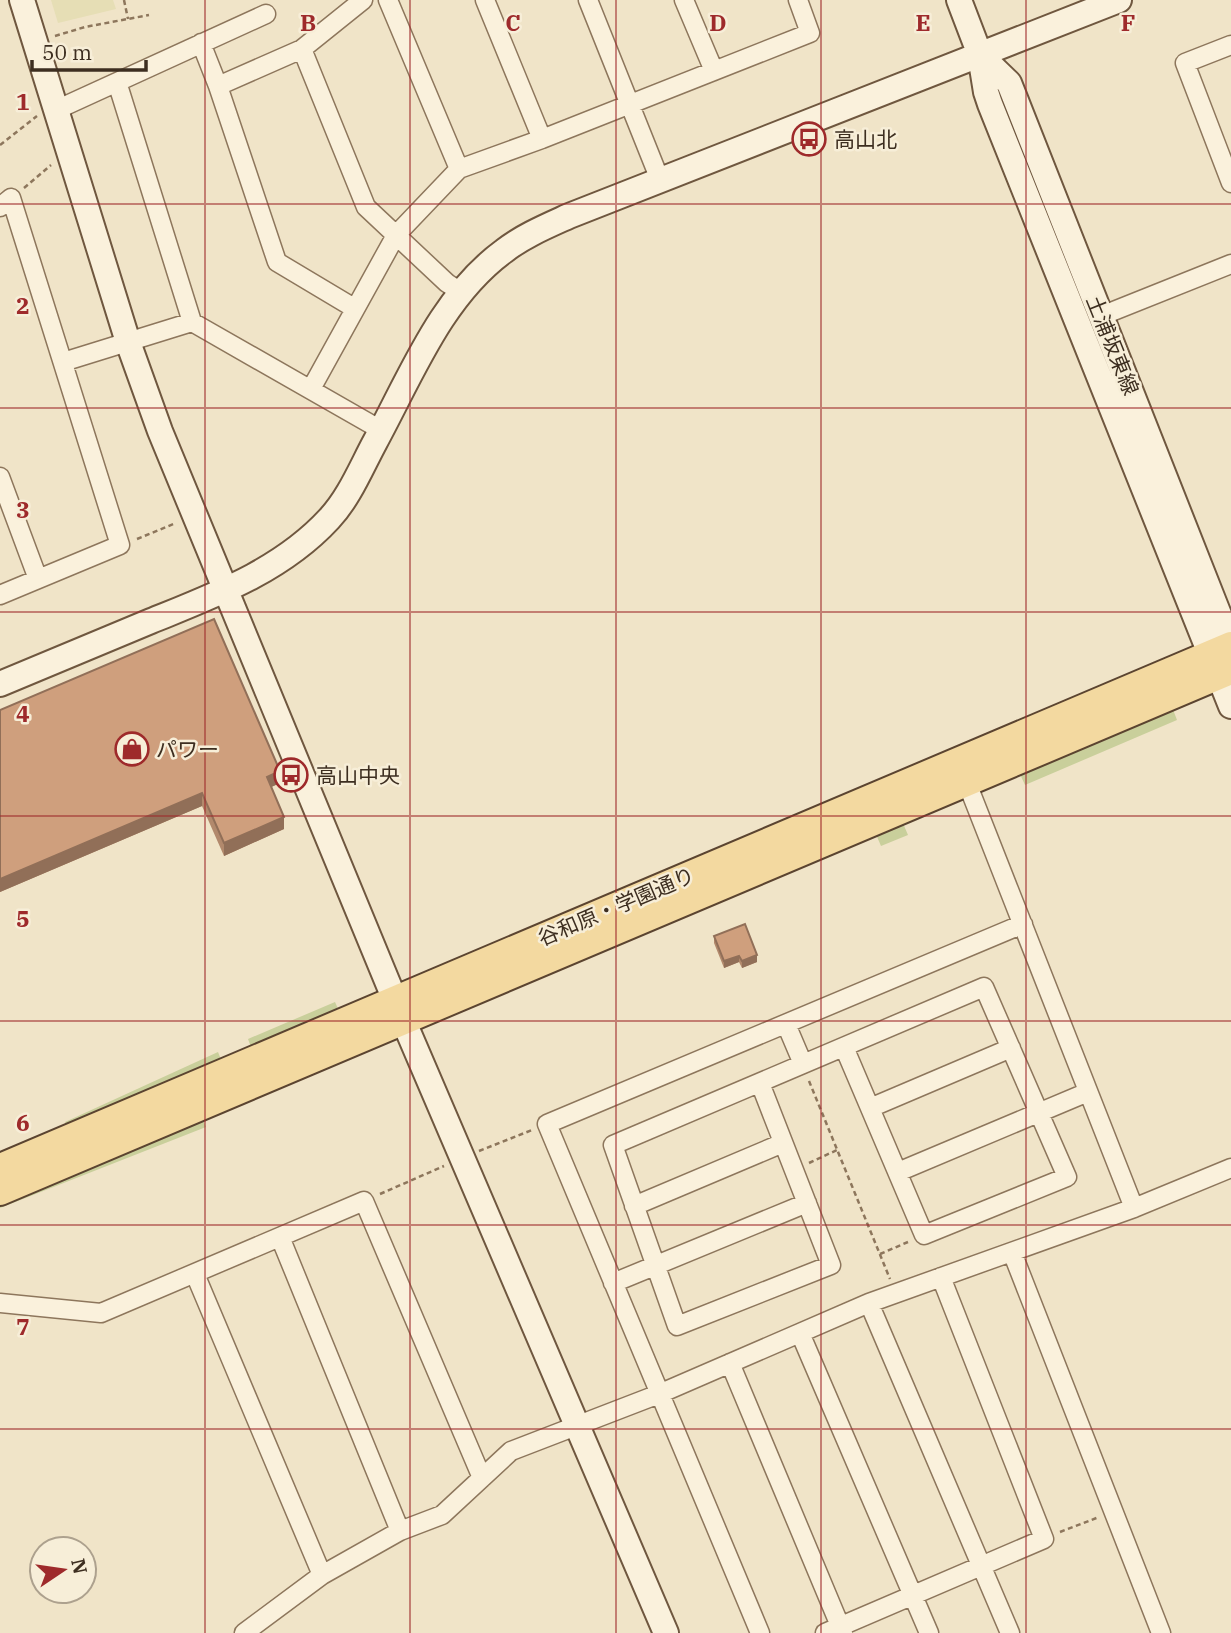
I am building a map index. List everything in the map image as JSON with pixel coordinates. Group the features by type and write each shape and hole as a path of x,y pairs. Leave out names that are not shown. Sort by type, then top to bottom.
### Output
{"main road":[{"name":"谷和原・学園通り","path":"0,1167 400,1011 967,783 1223,661"},
{"name":"谷和原・学園通り","path":"0,1192 400,1011 1223,661"}],"street":[{"path":"22,0 128,342 155,419 400,1011 666,1633"},
{"path":"218,86 302,49 363,0"},
{"path":"388,0 459,169"},
{"path":"485,0 542,139"},
{"path":"588,0 660,180"},
{"path":"684,0 714,71"},
{"path":"311,389 396,235 459,169 810,33 798,0"},
{"name":"土浦坂東線","path":"959,0 980,55 990,104 1223,661"},
{"path":"0,684 226,590 292,553 331,517 437,327 461,292 480,270 534,232 1119,0"},
{"path":"55,107 117,82 266,14"},
{"path":"201,43 277,262 354,308"},
{"path":"1231,45 1185,63 1231,183"},
{"path":"302,49 366,207 447,283 461,292"},
{"name":"土浦坂東線","path":"980,55 1009,83 1101,316 1223,661"},
{"path":"117,82 192,322 381,430"},
{"path":"0,595 121,545 63,362 5,203"},
{"path":"1101,316 1231,264"},
{"path":"63,362 192,322"},
{"path":"0,477 38,579"},
{"path":"1223,661 1231,706"},
{"path":"967,783 1134,1208"},
{"path":"760,1633 547,1124 1023,924"},
{"path":"760,1083 831,1265 677,1326 612,1145 984,987 1067,1177 924,1235 845,1047"},
{"path":"786,1024 803,1065"},
{"path":"870,1108 1011,1048"},
{"path":"898,1172 1088,1092"},
{"path":"634,1206 783,1143"},
{"path":"244,1633 322,1575 400,1531 442,1515 512,1451 659,1394 869,1303 1134,1208 1231,1168"},
{"path":"0,1303 101,1313 364,1201 482,1478"},
{"path":"613,1283 807,1203"},
{"path":"280,1237 400,1531"},
{"path":"1012,1252 1161,1633"},
{"path":"195,1274 322,1575"},
{"path":"730,1363 836,1631 912,1595 1044,1539 941,1277"},
{"path":"869,1303 1010,1633"},
{"path":"800,1333 929,1633"}],"path":[{"path":"124,0 128,19"},
{"path":"35,41 85,27 149,15"},
{"path":"0,145 55,107"},
{"path":"5,203 59,159"},
{"path":"121,545 184,520"},
{"path":"803,1065 896,1294"},
{"path":"794,1169 837,1150"},
{"path":"880,1254 924,1235"},
{"path":"1044,1539 1113,1511"}],"shaded area":[{"path":"51,0 113,0 116,9 58,23"}],"green space":[{"path":"1172,707 1177,720 1025,785 1019,772"},
{"path":"902,821 908,835 881,846 875,832"},
{"path":"335,1002 340,1013 252,1050 248,1039"},
{"path":"218,1052 222,1062 67,1127 65,1122"},
{"path":"202,1117 206,1127 0,1208 0,1202"}],"building":[{"name":"パワー","path":"214,619 280,771 267,777 284,817 224,843 202,793 0,879 0,710"},
{"path":"745,924 757,955 742,961 739,956 724,961 714,936"}],"place":[{"name":"高山北","path":"809,139"},
{"name":"パワー","path":"132,749"},
{"name":"高山中央","path":"291,775"}]}
